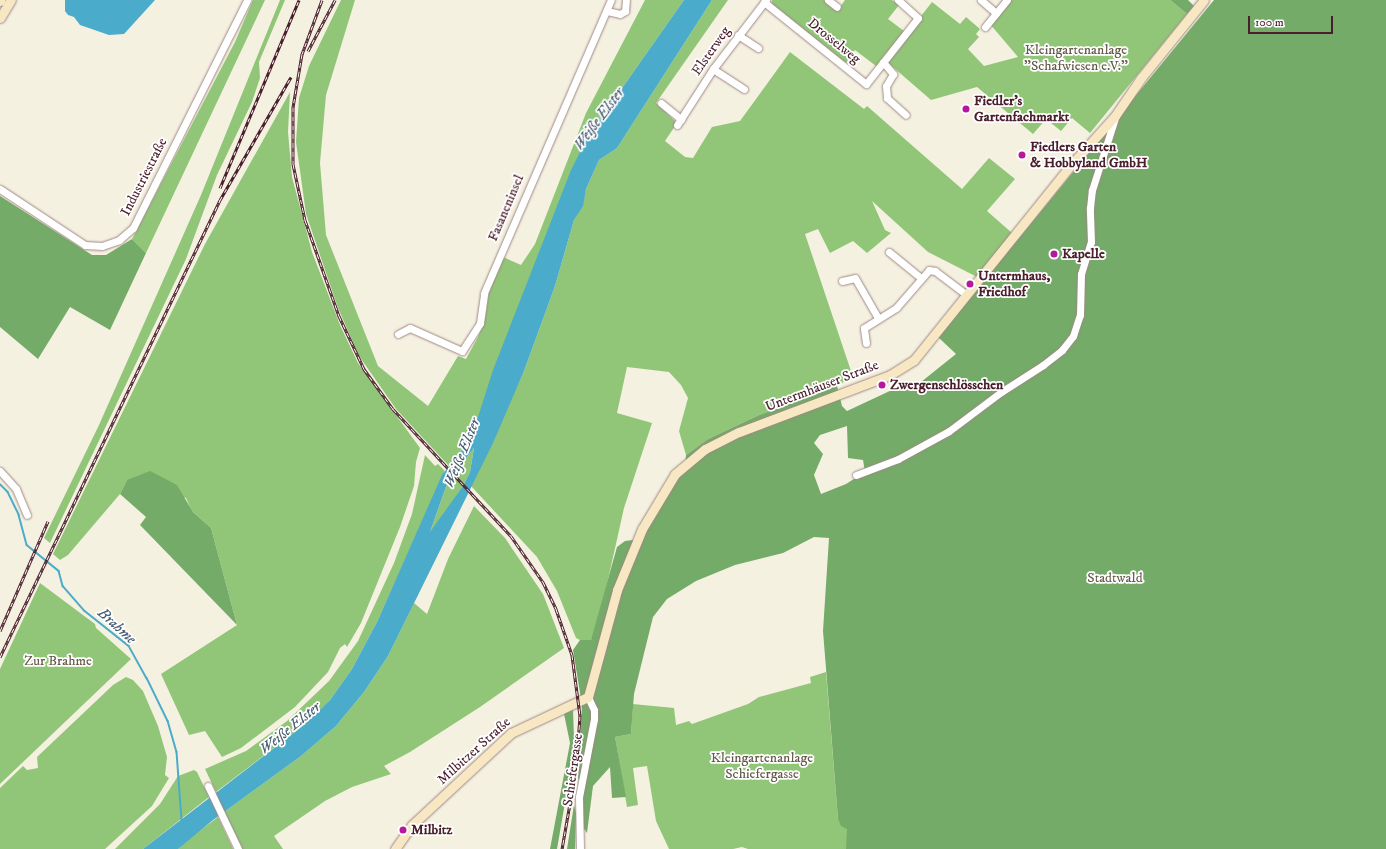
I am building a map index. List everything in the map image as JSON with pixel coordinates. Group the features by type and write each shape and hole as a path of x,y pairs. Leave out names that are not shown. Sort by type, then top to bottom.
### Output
{"main road":[{"path":"0,18 11,0"},
{"name":"Untermhäuser Straße","path":"588,697 617,590 642,529 675,474 705,449 739,432 890,375 914,360 1090,141 1115,116 1141,78 1204,0"},
{"name":"Milbitzer Straße","path":"395,849 412,825 511,733 588,697"}],"street":[{"name":"Industriestraße","path":"0,189 86,244 102,246 119,240 133,228 247,0"},
{"name":"Fasaneninsel","path":"398,334 410,328 462,351 480,324 484,293 608,11 611,0"},
{"path":"608,11 620,14 625,11 626,0"},
{"path":"828,0 837,7"},
{"name":"Drosselweg","path":"765,1 866,84 918,18 898,0"},
{"path":"981,0 996,13"},
{"path":"985,27 1007,0"},
{"name":"Elsterweg","path":"661,103 679,122 713,69 765,1"},
{"path":"738,35 758,48"},
{"name":"Drosselweg","path":"883,62 893,74 886,86 887,98 906,115"},
{"path":"713,69 744,89"},
{"name":"Untermhäuser Straße","path":"856,475 898,459 949,431 1001,392 1043,365 1062,350 1073,336 1080,315 1081,274 1092,242 1090,208 1092,190 1115,116"},
{"path":"889,252 921,278"},
{"path":"866,343 864,328 896,308 929,270 935,270 966,294"},
{"path":"842,281 855,275 878,318"},
{"path":"0,472 16,489 27,515"},
{"name":"Schiefergasse","path":"580,849 579,797 594,719 594,710 588,697"},
{"path":"208,786 238,849"}],"green space":[{"path":"253,0 265,0 146,253 132,239 235,42"},
{"path":"280,0 285,0 259,62 260,78 252,102 217,175 186,259 50,543 44,538 99,425 201,195"},
{"path":"341,0 355,0 326,95 320,163 326,235 378,366 428,406 458,356 466,359 478,337 485,319 490,285 503,257 521,265 535,244 586,113 645,0 684,0 587,138 471,439 449,466 396,409 359,356 338,308 306,214 296,142 299,98 309,66"},
{"path":"712,0 728,0 656,103 677,123 665,141 685,157 693,158 712,127 740,121 790,52 864,109 867,106 962,189 989,158 1015,179 987,211 1019,239 985,281 928,252 872,201 885,230 891,233 867,253 853,241 830,253 818,229 805,234 853,377 837,386 759,415 708,439 686,455 679,431 688,398 681,385 669,372 627,367 617,413 652,423 624,508 599,620 591,640 580,640 576,638 557,591 537,557 471,486 524,371 555,286 574,220 582,206 586,189 599,160 617,148"},
{"path":"772,0 825,0 838,10 845,0 892,0 899,5 888,19 904,31 876,66 855,50 846,63 772,4"},
{"name":"Kleingartenanlage \"Schafwiesen e.V.\"","path":"1010,0 1170,0 1187,14 1090,133 1072,118 1061,131 1046,119 1033,134 977,87 931,100 886,61 932,2 960,24 966,17 980,29 976,34 979,37 968,49 984,66 1018,57 990,24"},
{"path":"1170,0 1188,0 1194,6 1187,14"},
{"name":"Stadtwald","path":"1214,0 1386,0 1386,849 846,849 847,829 841,826 838,819 823,631 829,538 814,537 783,553 735,565 696,581 667,599 653,617 634,694 631,734 615,737 626,797 612,798 610,767 593,786 587,833 583,827 582,802 584,784 578,779 582,705 573,650 580,640 591,640 617,547 625,541 640,539 672,482 685,468 686,455 708,439 759,415 837,386 842,406 847,411 894,389 916,386 956,354 938,337","holes":["847,426 848,458 863,460 865,472 846,484 821,494 814,475 823,454 814,443 820,435"]},
{"path":"290,92 288,132 292,177 312,252 340,325 358,363 420,448 416,462 414,486 400,527 361,623 347,647 345,644 340,648 328,672 295,707 241,748 222,757 205,731 189,735 161,674 237,625 211,528 192,511 186,498 127,480 120,494 68,555 60,560 53,554 205,244"},
{"path":"0,196 92,255 106,255 132,239 146,253 110,330 70,307 38,359 0,327"},
{"path":"474,448 470,472 463,486 434,529 430,532 448,481"},
{"path":"425,455 435,466 438,464 445,471 378,620 352,669 330,700 304,725 216,792 205,769 246,751 287,721 329,681 358,641 394,563 412,514"},
{"path":"150,471 177,485 193,512 211,528 237,625 140,525 146,517 120,494 127,480"},
{"path":"474,506 505,538 543,594 564,648 480,707 410,752 384,766 391,774 352,787 325,801 274,836 283,849 241,849 224,812 301,756 336,726 364,692 388,656 414,603 427,614 448,559"},
{"name":"Zur Brahme","path":"40,583 95,624 96,628 131,659 0,784 0,669"},
{"name":"Kleingartenanlage Schiefergasse","path":"826,672 838,819 847,828 849,839 846,849 748,849 742,847 733,849 669,849 656,821 647,766 633,768 638,805 627,807 615,737 631,734 633,704 674,708 676,725 689,721 692,724 748,704 759,697 811,683 810,677"},
{"path":"126,677 133,680 143,691 158,726 167,757 165,775 169,778 152,806 105,849 0,849 0,788 23,766 27,770 38,768 37,757 113,685"},
{"path":"573,709 574,739 567,791 557,849 550,849 570,743 564,714"},
{"path":"194,770 197,772 209,797 143,849 115,849 160,804 178,776"},
{"path":"574,805 576,813 575,849 567,849"},
{"path":"218,817 233,849 178,849 186,841"}],"water":[{"path":"65,0 155,0 124,34 109,35 80,25 74,17 68,15 65,11"},
{"name":"Weiße Elster","path":"684,0 712,0 617,148 599,160 586,189 583,206 574,220 555,286 524,371 493,443 388,656 364,692 336,726 301,756 213,820 178,849 143,849 304,725 330,700 352,669 378,620 442,475 471,439 493,370 571,170 587,138","holes":["474,448 470,472 463,486 430,532 448,481"]}],"waterway":[{"name":"Brahme","path":"0,484 8,492 19,515 27,545 59,571 63,586 85,611 129,646 147,678 168,721 177,752 182,820"}],"railway":[{"path":"220,188 299,0"},
{"path":"322,0 302,54 293,107 293,164 305,220 339,316 364,369 393,409 511,536 543,582 556,609 572,655 580,716 576,769 562,849"},
{"path":"308,51 335,0"},
{"path":"0,657 220,200 291,77"},
{"path":"0,631 48,521"}],"place":[{"name":"Fiedler's Gartenfachmarkt","path":"966,109"},
{"name":"Fiedlers Garten & Hobbyland GmbH","path":"1022,155"},
{"name":"Kapelle","path":"1054,254"},
{"name":"Untermhaus, Friedhof","path":"970,284"},
{"name":"Zwergenschlösschen","path":"882,385"},
{"name":"Milbitz","path":"403,830"}]}
